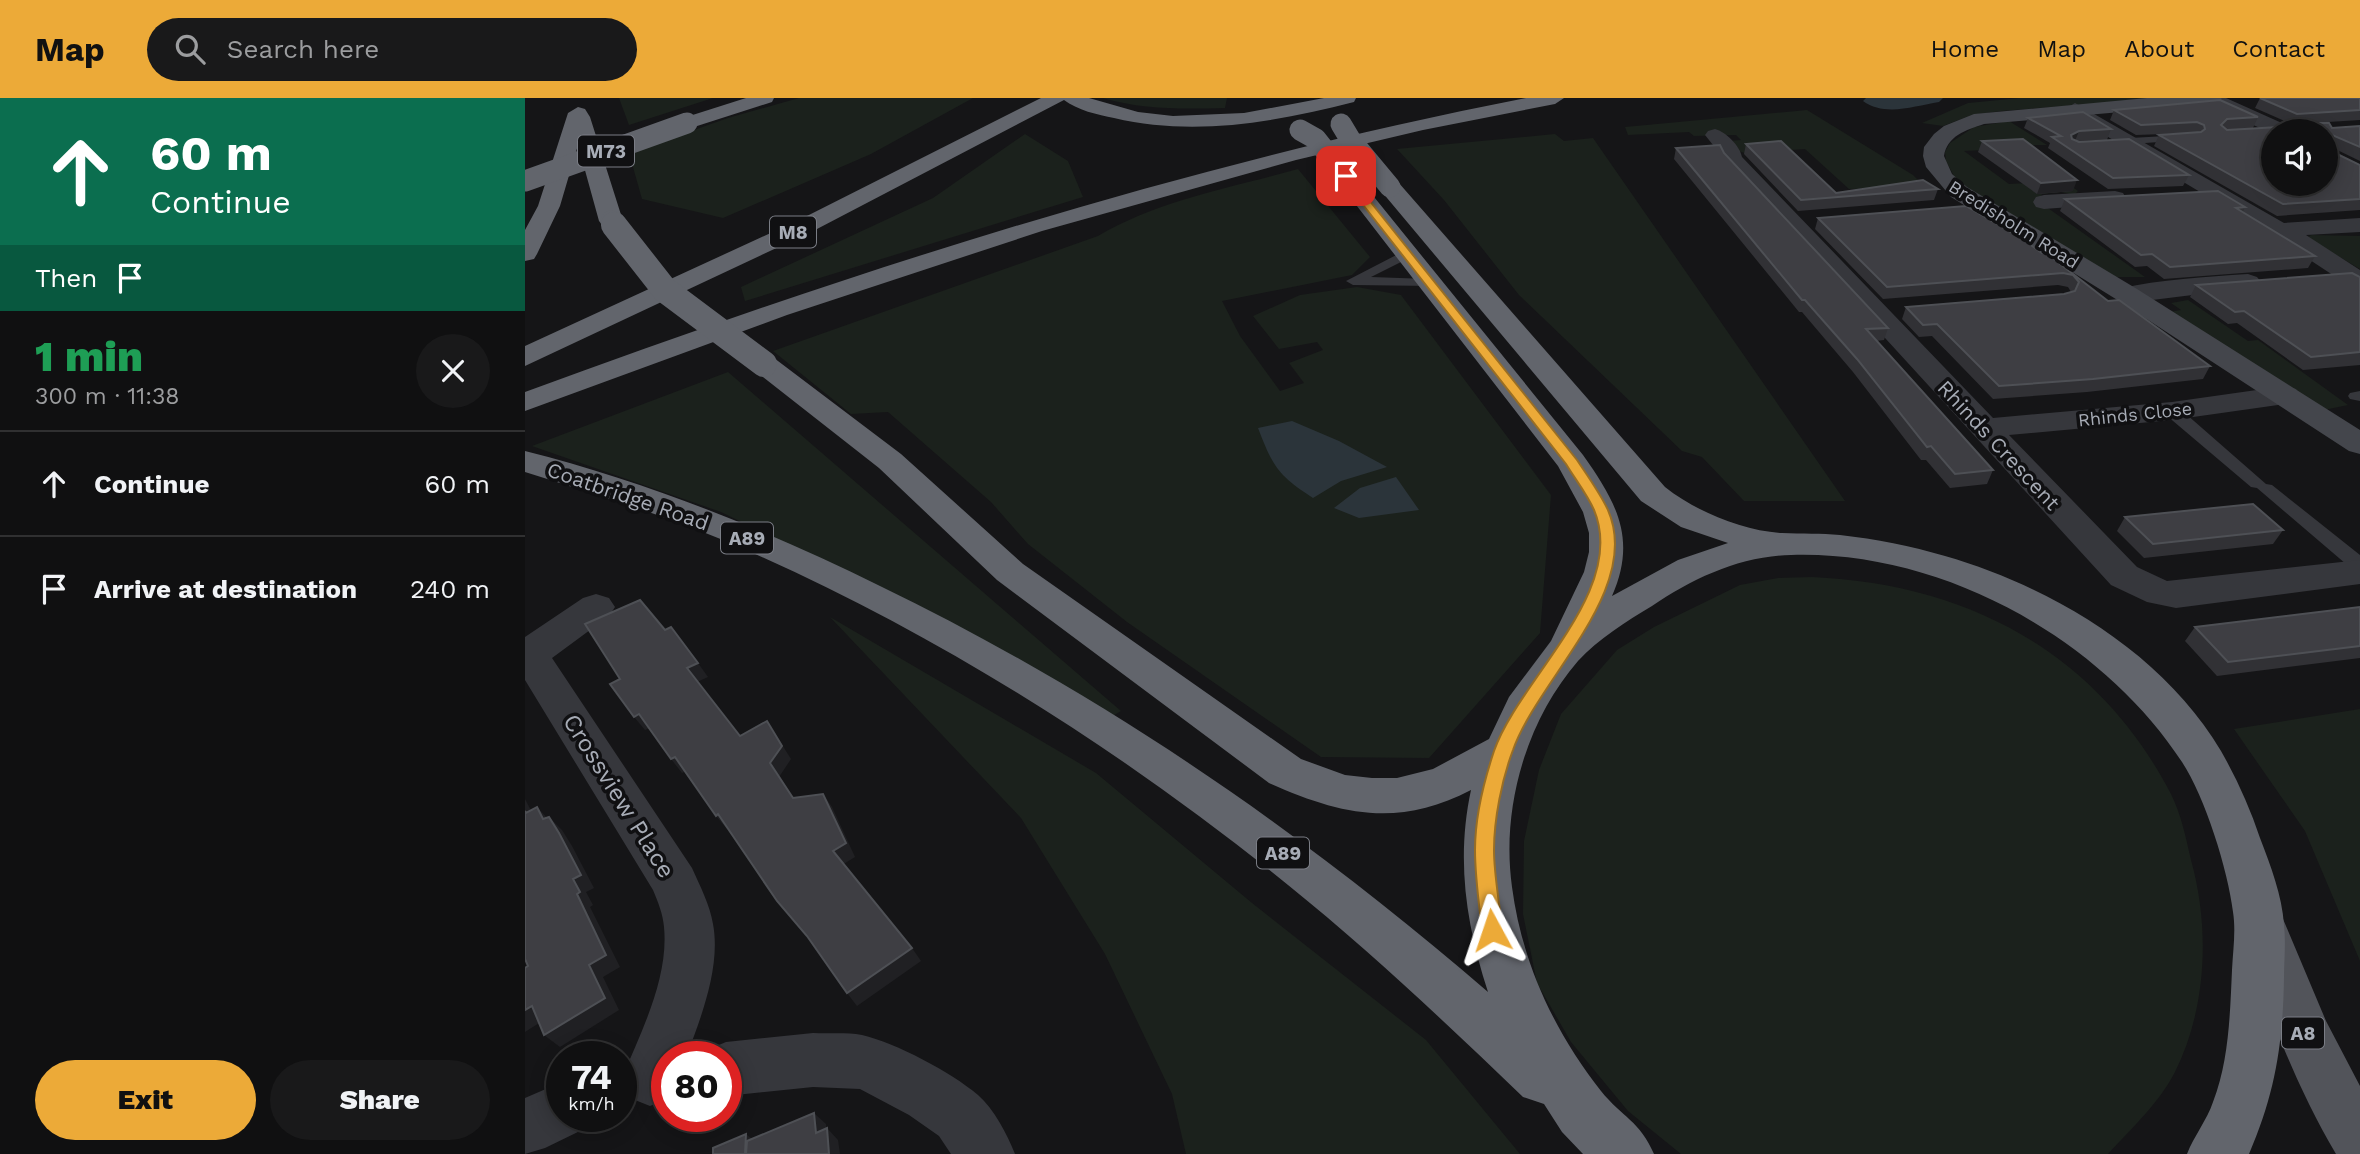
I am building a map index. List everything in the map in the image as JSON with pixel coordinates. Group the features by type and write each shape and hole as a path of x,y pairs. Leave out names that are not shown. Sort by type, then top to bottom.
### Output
{"highway":[{"name":"M73","path":"525,181 765,98"},
{"name":"M8","path":"525,334 759,229 1021,98"},
{"name":"M8","path":"525,357 1068,99 1135,118 1169,121 1239,118 1347,98"},
{"path":"1361,98 1346,112 1341,124 1350,139 1660,500 1679,512 1717,528 1785,544 1856,549 1924,560 1973,577 2023,600 2090,639 2149,690 2200,754 2232,823 2251,878 2259,920 2257,1018 2247,1087 2225,1142 2216,1154"},
{"path":"525,402 668,347 836,289 1059,218 1216,174 1378,134 1555,98"},
{"path":"578,106 611,221 665,290 890,461 1010,572 1285,771 1313,785 1340,793 1401,795 1429,791 1464,776 1503,751"},
{"path":"525,254 549,206 578,106"},
{"path":"1239,118 1300,130 1315,139 1572,463 1601,510 1608,558 1602,579 1566,650 1520,712 1503,751 1484,849 1492,930 1511,992 1537,1046 1584,1115 1625,1154"},
{"name":"Coatbridge Road","path":"530,463 643,498 761,544 947,636 1048,694 1268,841 1419,963 1584,1115"},
{"path":"1566,650 1627,604 1673,575 1721,556 1785,544"}],"main road":[{"name":"A8","path":"2259,920 2309,1048 2343,1114 2360,1139"}],"street":[{"name":"Bredisholm Road","path":"2211,98 1981,118 1949,131 1937,141 1931,151 1932,162 1945,181 1980,206 2128,295 2360,444"},
{"path":"2211,98 2261,121"},
{"path":"2074,109 2125,143 2280,230 2336,264 2354,279"},
{"name":"Rhinds Crescent","path":"1715,135 1732,154 1731,158 1803,221 1887,310 1984,428 2114,568 2145,587 2176,594 2360,572"},
{"path":"2071,177 2102,198"},
{"path":"2176,195 2216,192"},
{"path":"2044,202 2139,197"},
{"path":"1949,209 1980,206"},
{"path":"2280,230 2360,225"},
{"path":"2318,277 2354,279"},
{"path":"2128,295 2179,287 2276,280"},
{"name":"Rhinds Close","path":"1984,428 2172,411 2285,395"},
{"name":"Crossview Place","path":"596,607 527,654 675,883 684,909 689,928 687,956 663,1047 646,1080"},
{"path":"742,1067 813,1059 860,1062 876,1067 929,1094 959,1116 986,1154"},
{"path":"525,1128 546,1118"}],"lane":[{"path":"2125,143 2192,138"},
{"path":"1406,254 1353,281 1428,283"},
{"path":"2172,411 2360,565"}],"shaded area":[{"path":"619,98 713,98 629,125"},
{"path":"799,98 973,98 871,154 723,218 642,199 629,153 728,118"},
{"path":"1103,98 1227,98 1225,108 1194,109 1148,107"},
{"path":"1866,98 1943,98 1939,102 1890,109 1872,106 1863,101"},
{"path":"2020,98 2169,98 2001,111 1972,115 1943,126 1922,123 1968,103"},
{"path":"1807,110 1913,175 1925,187 1849,189 1805,149 1745,153 1738,151 1728,141 1741,140 1736,135 1694,136 1689,132 1628,135 1625,127"},
{"path":"2009,121 2047,145 1964,151 2009,184 2064,181 2078,191 2074,195 2061,192 2042,194 2038,201 2145,277 2113,277 1988,203 1956,180 1946,161 1945,152 1950,143 1974,127"},
{"path":"1025,134 1068,161 1083,197 745,301 741,287 933,198"},
{"path":"1555,134 1564,141 1593,138 1845,501 1744,501 1702,457 1682,451 1519,295 1444,200 1397,149"},
{"path":"1298,169 1370,257 1352,275 1222,301 1240,336 1280,391 1304,383 1289,363 1323,350 1317,342 1279,349 1253,316 1300,295 1357,287 1401,295 1551,495 1540,633 1429,758 1321,757 1127,622 1028,544 991,502 888,412 851,414 773,351 1098,236 1170,204"},
{"path":"2309,236 2360,236 2360,269 2311,240"},
{"path":"2188,300 2248,341 2258,340 2348,405 2324,410 2169,312 2181,310 2171,303"},
{"path":"728,372 1121,711 1106,720 971,634 721,512 532,446"},
{"path":"1292,421 1339,441 1387,467 1341,481 1313,498 1278,469 1258,428"},
{"path":"1396,477 1419,510 1359,518 1334,508 1360,488"},
{"path":"1812,577 1869,583 1923,594 1975,611 2022,635 2066,665 2106,701 2141,744 2171,794 2185,835 2201,913 2203,940 2199,995 2186,1047 2175,1072 2153,1105 2108,1154 1681,1154 1628,1111 1571,1042 1537,983 1523,914 1524,841 1539,770 1561,714 1617,650 1654,627 1740,585 1778,578"},
{"path":"830,617 1096,773 1252,903 1426,1040 1520,1154 1186,1154 1172,1094 1105,954 1021,818"},
{"path":"2360,709 2360,961 2305,831 2234,729"}],"building":[{"path":"2260,98 2360,98 2360,110 2297,114"},
{"path":"2220,100 2258,117 2227,119 2221,125 2227,130 2261,128 2261,192 2159,135 2201,132 2205,129 2204,125 2197,122 2141,125 2114,110"},
{"path":"2083,112 2111,129 2079,131 2071,135 2072,139 2079,142 2129,139 2189,175 2113,178 2052,137 2061,136 2028,118"},
{"path":"2360,126 2360,147 2338,137 2338,128"},
{"path":"2023,139 2077,180 2041,183 1982,141"},
{"path":"1781,141 1836,193 1923,180 1938,189 1801,200 1746,144"},
{"path":"1720,145 1724,153 1888,328 1866,329 1993,470 1955,474 1931,446 1927,447 1857,359 1805,300 1802,300 1676,148"},
{"path":"2338,154 2360,165 2360,199 2283,204 2269,196 2338,196"},
{"path":"2218,191 2245,207 2236,208 2315,256 2170,267 2152,254 2141,255 2065,199"},
{"path":"1966,206 2046,253 2108,301 2119,300 2210,366 1999,386 1937,324 1923,325 1906,307 2064,294 2075,291 2079,282 2073,275 2063,273 1887,287 1818,218"},
{"path":"2352,273 2360,277 2360,352 2311,357 2244,311 2235,312 2196,285"},
{"path":"2253,504 2283,530 2153,544 2125,517"},
{"path":"640,600 665,630 671,627 698,663 687,668 740,736 767,721 782,746 770,763 793,798 823,794 846,843 833,851 912,948 847,993 807,936 777,901 718,814 716,816 675,757 671,759 639,714 634,717 610,684 620,679 585,624"},
{"path":"2360,607 2360,646 2228,662 2195,627"},
{"path":"537,807 543,819 549,817 581,875 573,879 580,892 577,894 606,955 589,965 605,998 544,1035 532,1006 525,1010 525,968 528,966 525,959 525,811 526,813"},
{"path":"814,1113 816,1133 827,1128 829,1154 746,1154 747,1141"},
{"path":"746,1134 745,1154 713,1154 713,1148"}],"route":[{"path":"1346,176 1589,486 1601,510 1606,535 1608,558 1602,579 1566,650 1520,712 1503,751 1484,849 1492,930"}]}
